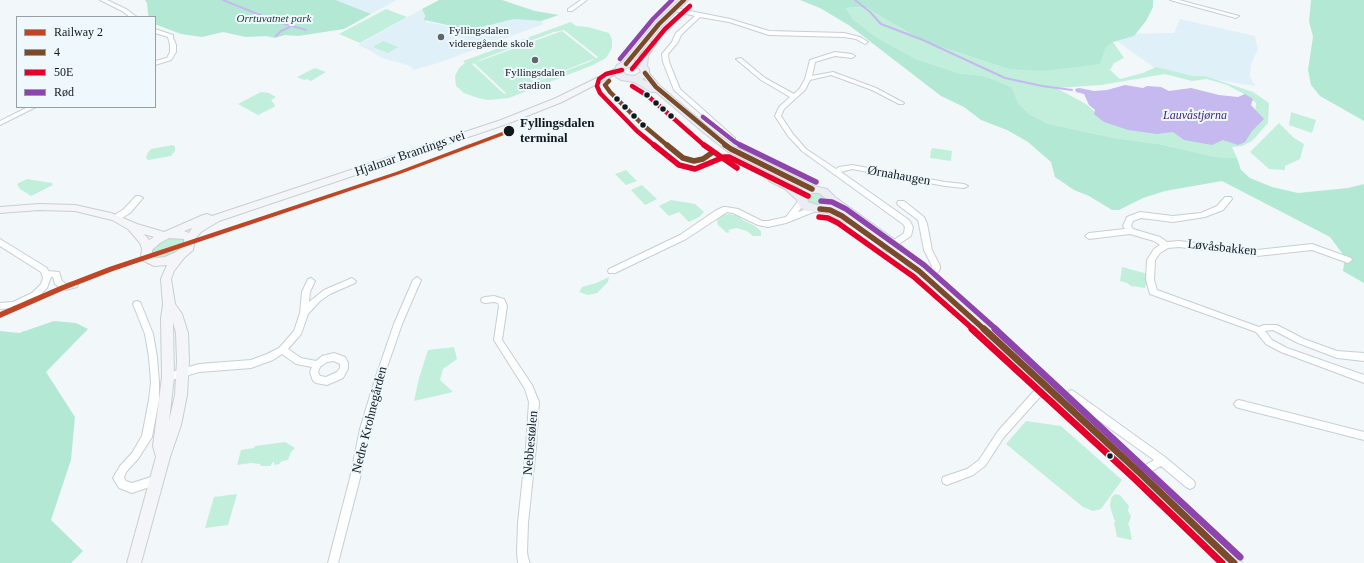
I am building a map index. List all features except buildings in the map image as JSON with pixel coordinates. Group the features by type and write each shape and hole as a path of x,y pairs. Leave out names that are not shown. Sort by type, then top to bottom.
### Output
{"main road":[{"path":"684,0 659,24 626,64 620,67 621,75 636,79 653,89 726,152 784,184 802,200 806,206 830,210 891,247"},
{"path":"691,0 646,51 642,60 644,69 656,86 706,130 731,149 812,190"},
{"path":"626,64 634,64 644,69"},
{"path":"636,79 644,69"},
{"name":"Hjalmar Brantings vei","path":"166,279 169,270 180,255 189,247 190,239 197,229 205,224 538,108 621,75"},
{"path":"802,200 804,192 812,190 823,191 831,200 891,247 969,315 1046,388 1140,473 1234,563"},
{"path":"817,209 828,206 831,200"},
{"path":"0,210 56,206 95,212 118,219 132,227 167,235 184,234 190,239"},
{"name":"Hjalmar Brantings vei","path":"147,249 156,240 201,218 237,212"},
{"path":"132,227 145,242 147,249 146,257 154,262 166,279 169,305 167,318 168,377 160,446 163,457"},
{"path":"154,262 167,261 180,255"},
{"path":"134,563 163,457 175,425 181,395 183,340 181,326 176,314 169,305"}],"street":[{"path":"103,0 133,16"},
{"path":"570,10 584,0"},
{"path":"1173,0 1236,16"},
{"path":"680,11 735,22 769,33 844,35 858,38 865,42"},
{"path":"699,15 678,34 675,42 665,54 666,62 677,90 734,139"},
{"path":"156,31 171,36 170,38 174,45 173,52 169,59 156,63"},
{"name":"Ørnahaugen","path":"852,56 835,54 812,61 808,79 803,89 781,108 778,116 793,139 804,150 906,222 909,227 908,234 891,247"},
{"path":"739,59 763,79 794,96"},
{"path":"808,79 835,73 874,89 901,104"},
{"path":"0,123 31,108"},
{"name":"Ørnahaugen","path":"835,173 841,169 852,167 945,184 964,186"},
{"path":"118,219 139,198"},
{"name":"Løvåsbakken","path":"1130,230 1127,229 1127,223 1132,217 1140,214 1173,219 1184,219 1214,212 1228,199"},
{"path":"789,219 802,200"},
{"path":"901,203 921,219 928,250 936,266 936,269 933,272 922,274"},
{"path":"612,271 683,237 726,209 768,224 789,219 817,209"},
{"name":"Løvåsbakken","path":"1089,236 1130,230 1157,239 1166,245 1185,244 1257,253 1312,247 1348,260"},
{"path":"0,242 44,270 47,278 44,286 35,296 14,305 0,306"},
{"path":"1166,245 1157,251 1151,260 1150,280 1153,292 1259,330 1269,342 1284,350 1364,379"},
{"path":"46,274 56,274 58,282 63,286 66,287 74,285"},
{"name":"Nedre Krohnegården","path":"333,563 355,478 365,429 398,324 417,280"},
{"path":"168,377 205,367 251,364 270,357 282,350 298,332 304,313 306,292 311,281"},
{"path":"304,313 317,299 327,292 352,281"},
{"name":"Nebbestølen","path":"485,300 494,299 501,301 503,306 498,340 529,388 534,402 523,523 522,552 523,561 525,563"},
{"path":"137,304 149,334 155,382 154,400 147,437 142,447 118,475 118,478 123,485 132,488 157,480"},
{"path":"1259,330 1274,327 1296,339 1337,354 1364,357"},
{"path":"282,350 299,361 317,365"},
{"path":"947,480 970,472 982,463 1001,434 1036,396 1046,388"},
{"path":"1072,394 1080,402 1162,460 1190,484"},
{"path":"1239,404 1364,436"},
{"path":"1140,473 1162,460"}],"shaded area":[{"path":"336,0 397,0 371,14"},
{"name":"Fyllingsdalen videregående skole","path":"422,9 426,22 466,29 482,27 514,19 541,21 544,24 438,63 413,70 407,65 382,58 358,45"},
{"path":"1180,19 1255,36 1258,49 1251,64 1250,76 1255,86 1159,71 1107,34 1174,33"}],"green space":[{"name":"Orrtuvatnet park","path":"145,0 336,0 371,14 344,29 298,36 285,35 275,38 266,36 246,37 223,32 202,37 181,34 156,24 156,16 149,16 147,3"},
{"path":"439,0 502,0 535,11 559,15 541,21 514,19 482,27 466,29 424,20 425,16 422,9"},
{"path":"800,0 1153,0 1153,7 1146,21 1134,36 1113,42 1105,49 1100,64 1043,71 1009,69 931,44 916,37 865,7 846,8 853,19 876,37 916,59 958,73 984,76 1012,87 1018,103 1029,114 1049,124 1114,138 1159,144 1216,157 1237,158 1241,170 1250,178 1272,187 1298,193 1348,188 1364,184 1364,283 1343,271 1345,257 1330,237 1222,181 1165,191 1143,198 1119,210 1112,210 1089,196 1074,190 1055,177 1051,162 1028,142 1007,130 981,120 964,107 941,96 850,26 820,8"},
{"path":"1311,0 1364,0 1364,121 1320,96 1311,85 1308,70 1313,37 1309,21"},
{"path":"865,7 916,37 931,44 1009,69 1105,49 1113,42 1124,58 1114,63 1110,70 1120,79 1143,73 1156,67 1193,76 1205,76 1253,92 1269,103 1268,123 1252,141 1242,146 1232,147 1237,158 1216,157 1159,144 1114,138 1049,124 1029,114 1018,103 1012,87 984,76 958,73 916,59 876,37 853,19 846,8","holes":["1165,74 1192,81 1207,79 1227,85 1248,96 1256,103 1254,127 1104,120 1086,104 1056,88 1101,85"]},
{"path":"386,9 407,17 360,43 339,34"},
{"path":"571,22 576,26 588,27 609,33 612,39 612,48 606,58 593,65 509,98 488,100 464,93 456,86 455,76 459,68 465,63 463,61","holes":["564,30 598,57 589,62 507,93 596,58 562,31 474,63 554,32","474,63 506,93 504,94 472,64"]},
{"path":"383,41 398,47 388,53 373,47"},
{"path":"315,68 326,72 311,81 297,77"},
{"path":"261,92 269,93 276,97 271,100 275,105 274,107 258,115 238,104"},
{"path":"1291,112 1316,120 1312,133 1289,125"},
{"path":"1279,123 1294,138 1304,144 1300,159 1285,166 1285,170 1269,169 1250,152"},
{"path":"173,145 175,147 175,151 171,156 148,160 146,158 151,149"},
{"path":"933,148 952,151 951,161 930,158 931,150"},
{"path":"626,170 637,181 626,185 615,174"},
{"path":"27,179 52,183 53,185 31,196 20,189 17,184"},
{"path":"642,185 657,199 645,205 631,190"},
{"path":"813,192 819,193 826,198 826,202 819,207 808,204 806,197"},
{"path":"671,200 695,204 704,212 699,217 689,222 679,212 669,216 659,206"},
{"path":"729,214 741,216 741,219 755,226 761,231 761,236 753,236 747,231 736,228 728,230 730,232 727,233 718,225 717,220 723,215"},
{"path":"169,237 183,238 185,241 183,248 169,257 158,258 151,255 152,248"},
{"path":"1122,267 1148,274 1145,288 1131,286 1120,281"},
{"path":"609,277 608,282 597,293 588,295 579,292 582,287"},
{"path":"54,321 76,323 88,329 46,372 75,417 71,460 51,520 83,551 71,563 0,563 0,331 19,333"},
{"path":"454,347 457,359 443,369 440,380 453,392 414,401 419,378 428,350"},
{"path":"1026,421 1061,426 1122,480 1101,509 1093,511 1083,507 1006,444"},
{"path":"285,442 295,448 291,452 288,460 274,465 274,461 270,466 261,466 260,464 251,463 237,465 241,450 254,448 255,446"},
{"path":"237,494 228,525 205,528 214,497"},
{"path":"1115,494 1120,495 1129,506 1128,511 1131,516 1128,525 1132,540 1117,537 1114,522 1116,522 1110,506 1111,498"}],"water":[{"name":"Lauvåstjørna","path":"1125,85 1143,88 1147,86 1161,87 1169,91 1191,88 1219,95 1238,97 1245,94 1253,99 1251,105 1264,119 1252,131 1245,142 1238,145 1223,140 1212,145 1184,140 1173,132 1157,134 1128,130 1104,122 1094,114 1095,110 1089,105 1084,94 1076,92 1075,89 1079,88 1094,91 1107,90"}],"waterway":[{"path":"223,0 275,21 306,30"},
{"path":"855,0 870,12 881,24 923,40 1005,78 1042,86 1072,90"},
{"path":"276,36 281,31 290,27"}],"tram line":[{"path":"446,155 469,144"}],"rail line":[{"name":"2","path":"0,315 62,288 111,269 398,173 510,131"}],"transit line":[{"name":"Rød","path":"620,59 653,19 672,0"},
{"name":"4","path":"626,64 659,24 684,0"},
{"name":"50E","path":"632,69 665,29 690,6"},
{"name":"50E","path":"622,70 606,74 599,79 597,86 600,93 637,131 679,165 695,169 724,157 729,157 808,196"},
{"name":"4","path":"645,73 656,87 706,130 731,149 812,189"},
{"name":"4","path":"609,81 605,85 610,92 643,125 683,158 694,161 703,159 713,152"},
{"name":"50E","path":"632,86 648,96 710,150 737,168"},
{"name":"Rød","path":"703,117 735,142 816,182"},
{"name":"Rød","path":"821,201 832,202 846,209 924,265 974,309 1145,467 1240,557"},
{"name":"4","path":"820,209 830,210 842,216 919,271 969,315 1140,473 1234,563"},
{"name":"50E","path":"819,217 828,218 838,223 914,277 964,321 1135,479 1222,563"}],"place":[{"name":"Fyllingsdalen videregående skole","path":"441,37"},
{"name":"Fyllingsdalen stadion","path":"535,60"},
{"name":"Fyllingsdalen terminal","path":"509,131"}]}
